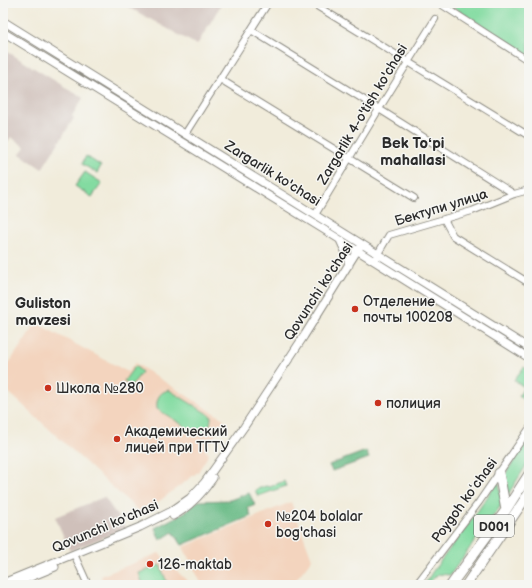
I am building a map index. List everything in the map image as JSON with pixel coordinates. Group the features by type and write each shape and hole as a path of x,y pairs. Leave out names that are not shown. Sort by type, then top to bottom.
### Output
{"highway":[{"path":"499,473 506,510"},
{"name":"D001","path":"454,581 506,510 529,474"},
{"name":"D001","path":"465,585 529,493"}],"main road":[{"name":"Zargarlik ko'chasi","path":"3,20 529,348"},
{"name":"Zargarlik ko'chasi","path":"3,32 529,358"},
{"path":"141,118 146,110"},
{"path":"181,142 185,134"},
{"name":"Zargarlik 4-o'tish ko'chasi","path":"311,222 315,215"},
{"path":"340,240 349,265"},
{"name":"Qovunchi ko'chasi","path":"3,582 141,531 175,515 200,496 284,374 363,245"},
{"name":"Qovunchi ko'chasi","path":"11,585 140,527 174,510 195,493 204,483 252,414 359,252"}],"street":[{"path":"185,134 268,3"},
{"path":"312,3 529,136"},
{"path":"439,3 529,61"},
{"name":"Zargarlik 4-o'tish ko'chasi","path":"315,215 435,19"},
{"path":"251,30 514,194"},
{"path":"220,79 414,198"},
{"name":"Бектупи улица","path":"374,261 389,236 444,218 472,211 514,194 529,190"},
{"path":"444,218 453,236 529,283"},
{"name":"Poygoh koʻchasi","path":"416,585 475,508 529,429"},
{"path":"75,556 88,585"},
{"path":"454,581 465,585"}],"shaded area":[{"path":"121,3 222,3 197,45"},
{"path":"3,49 83,98 72,116 74,118 42,169 20,154 25,147 11,137 3,149"},
{"path":"36,323 128,372 135,363 225,420 205,450 209,454 198,472 142,514 3,387 3,372"},
{"path":"104,497 126,528 70,551 55,517"},
{"name":"№204 bolalar bog'chasi","path":"291,502 312,559 292,585 203,585 201,583 183,547"},
{"name":"126-maktab","path":"159,553 191,585 104,585 101,576"}],"green space":[{"path":"447,3 529,3 529,56"},
{"path":"86,156 101,166 97,173 82,164"},
{"path":"85,172 102,183 92,197 75,186"},
{"path":"135,366 142,372 131,386 124,381"},
{"path":"524,367 529,371 529,405 519,396 524,387 514,380"},
{"path":"169,390 211,416 210,425 205,432 199,435 157,409 159,396 163,392"},
{"path":"529,439 529,461 507,496 503,477"},
{"path":"366,451 369,458 332,471 329,465"},
{"path":"284,481 286,486 258,496 255,490 266,486 270,487"},
{"path":"496,484 499,484 502,504 450,575 438,574 427,585 424,585 475,515"},
{"path":"249,493 255,505 248,508 251,516 182,545 173,532 160,540 155,528 185,512 198,501 230,500"},
{"path":"160,565 168,585 143,585 139,573"}],"place":[{"name":"Отделение почты 100208","path":"355,309"},
{"name":"Школа №280","path":"48,388"},
{"name":"полиция","path":"378,403"},
{"name":"Академический лицей при ТГТУ","path":"117,439"},
{"name":"№204 bolalar bog'chasi","path":"268,524"},
{"name":"126-maktab","path":"150,564"}],"district":[{"name":"Bek Toʻpi mahallasi","path":"413,152"},
{"name":"Guliston mavzesi","path":"43,312"}]}
